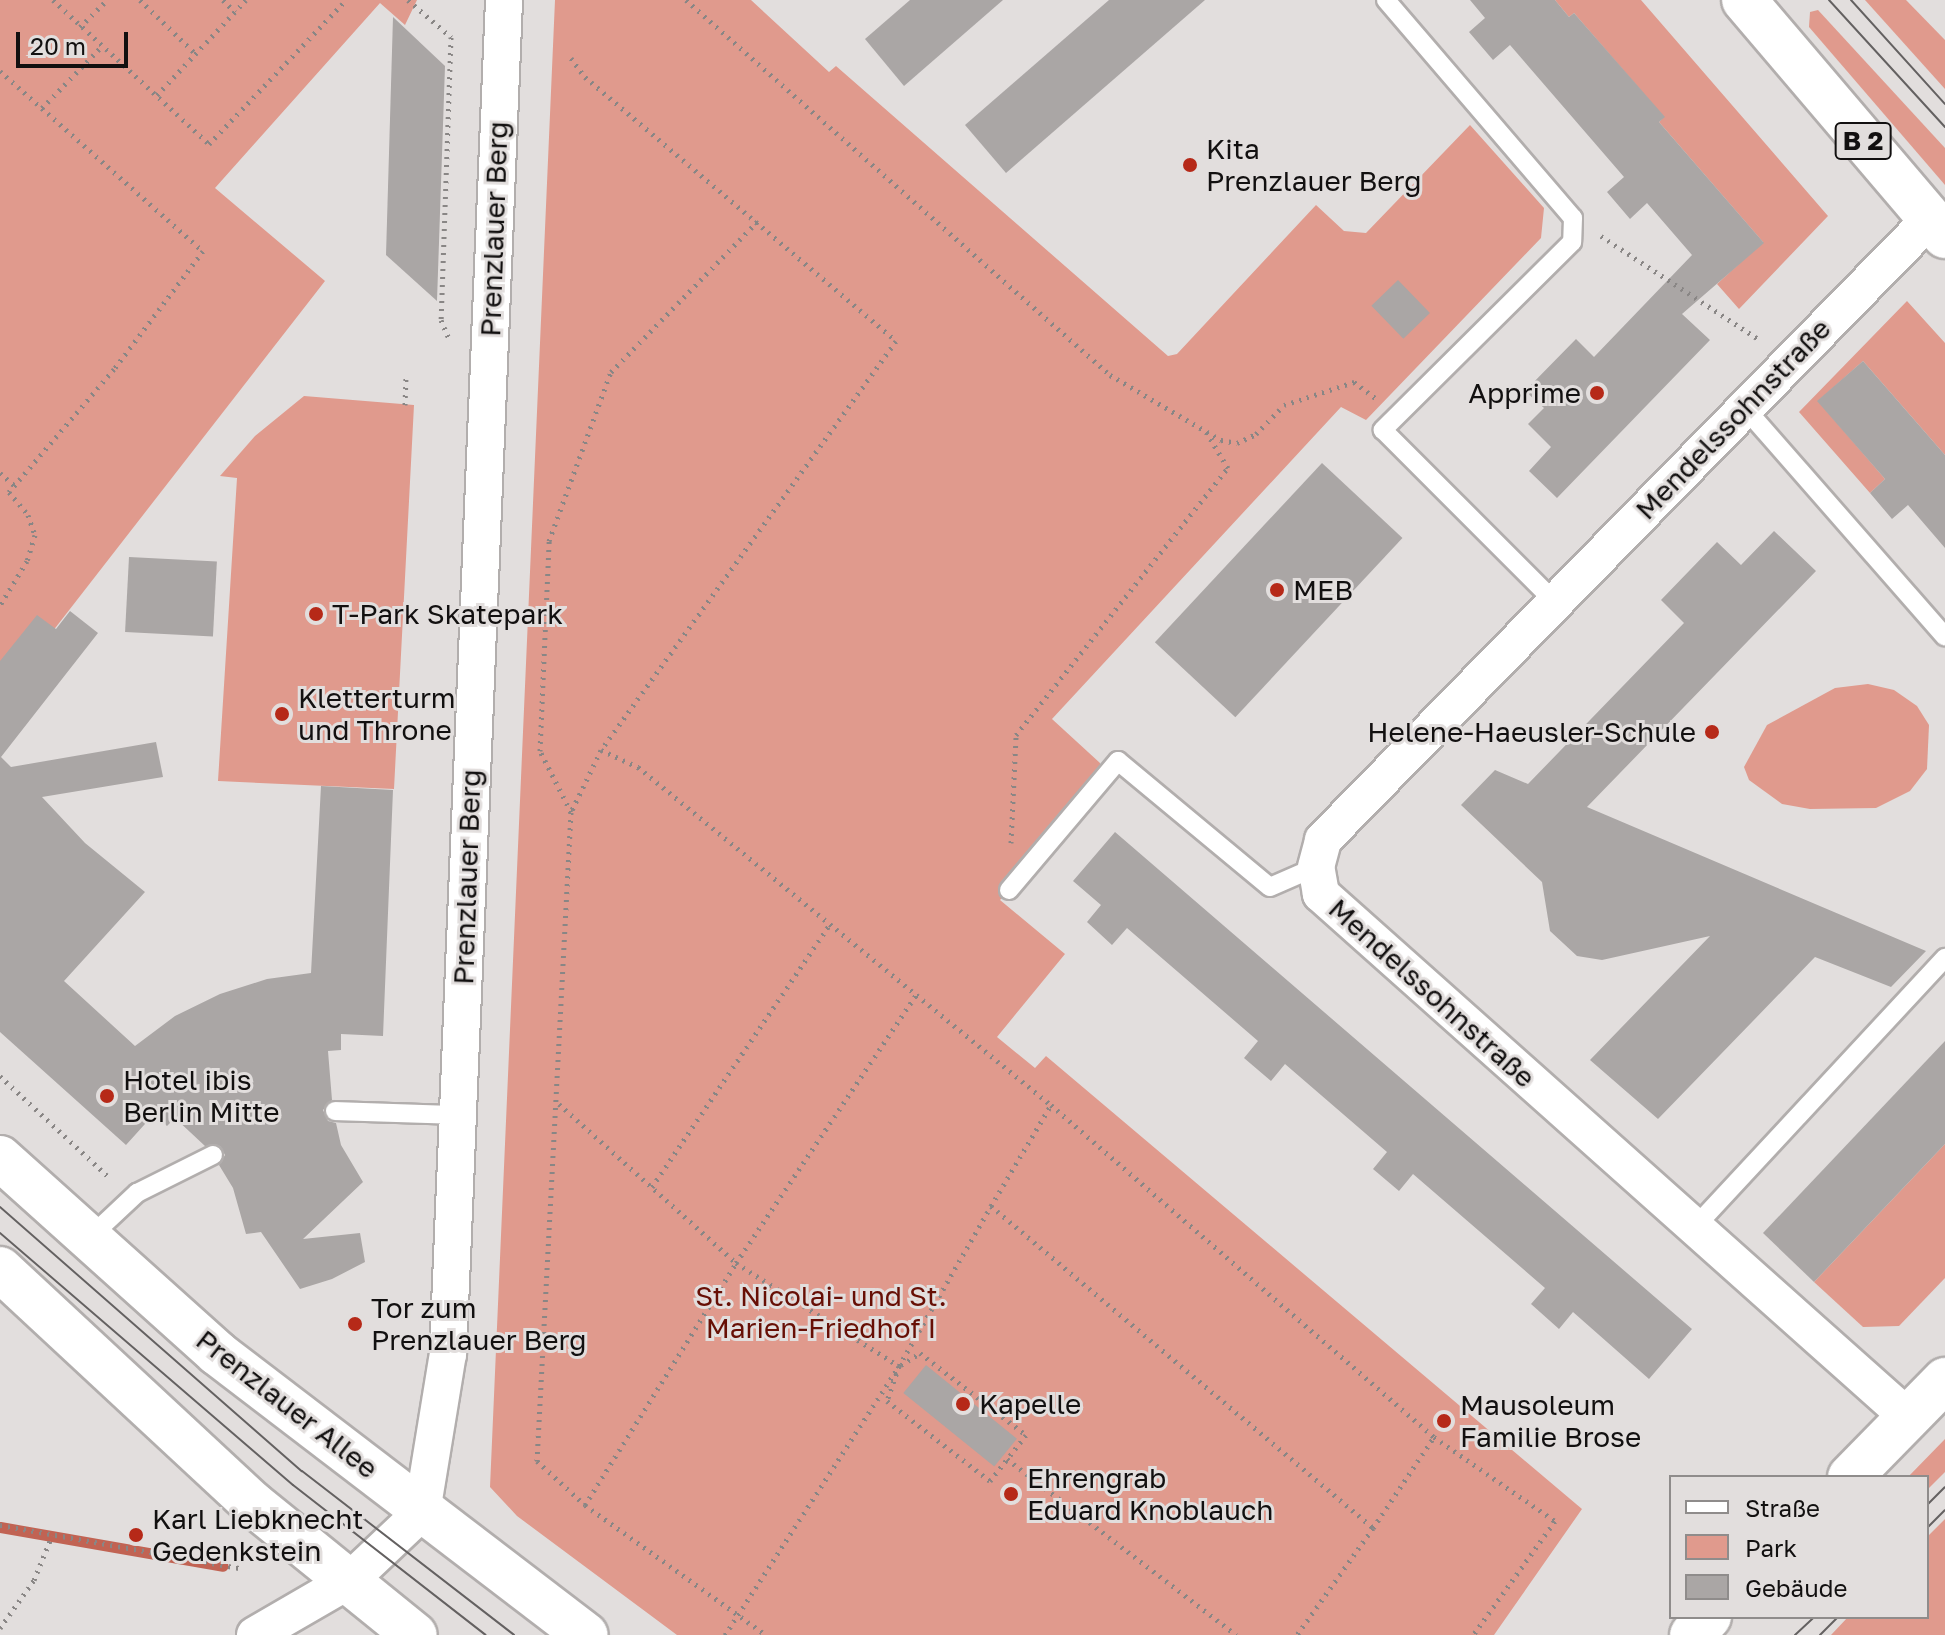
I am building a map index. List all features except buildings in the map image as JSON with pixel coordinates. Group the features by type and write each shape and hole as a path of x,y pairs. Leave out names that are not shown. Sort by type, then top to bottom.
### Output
{"main road":[{"name":"B 2","path":"1744,0 1937,228"},
{"name":"Prenzlauer Allee","path":"0,1158 217,1353 422,1512 502,1566 586,1635"},
{"path":"0,1269 253,1504 415,1635"},
{"path":"1852,1475 1945,1380"},
{"path":"1692,1635 1707,1619"}],"street":[{"name":"Prenzlauer Berg","path":"422,1512 448,1354 504,0"},
{"name":"Mendelssohnstraße","path":"1909,1418 1321,894 1316,867 1323,840 1790,360 1937,228"},
{"path":"255,1635 350,1580 422,1512"}],"lane":[{"path":"1386,0 1573,218 1572,242 1383,430 1555,602"},
{"path":"1744,407 1945,637"},
{"path":"1009,890 1118,761 1270,887 1316,867"},
{"path":"1694,1228 1945,958"},
{"path":"335,1111 458,1115"},
{"path":"89,1238 137,1193 213,1155"}],"path":[{"path":"53,0 209,144 346,0"},
{"path":"80,27 107,0"},
{"path":"140,0 196,54"},
{"path":"223,0 235,12"},
{"path":"157,95 246,0"},
{"path":"408,0 451,37 441,320 449,339"},
{"path":"686,0 1110,375 1203,426 1221,440 1237,443 1256,434 1284,405 1354,382 1398,415"},
{"path":"42,108 102,46"},
{"path":"571,58 585,77 759,220 896,341 601,750 571,812 559,1104 537,1461 585,1505 766,1635"},
{"path":"0,71 203,251 9,492 28,515 35,535 27,561 0,605"},
{"path":"1573,218 1790,360"},
{"path":"571,812 540,751 549,541 611,372 759,220"},
{"path":"405,405 406,377"},
{"path":"1009,890 1016,735 1228,468 1203,426"},
{"path":"0,473 15,486"},
{"path":"601,750 638,767 1051,1105 1434,1437 1555,1521 1473,1635"},
{"path":"652,1187 830,924"},
{"path":"585,1505 736,1263 916,995"},
{"path":"0,1076 110,1178 124,1205"},
{"path":"559,1104 736,1263 899,1366"},
{"path":"725,1635 899,1366 1051,1105"},
{"path":"991,1206 1373,1528"},
{"path":"920,1353 1026,1435 1007,1459 990,1481 887,1401 899,1366 920,1353"},
{"path":"1297,1635 1434,1437"},
{"path":"1007,1459 1236,1635"},
{"path":"0,1525 239,1568"},
{"path":"0,1628 34,1580 52,1536"}],"green space":[{"path":"0,0 417,0 405,25 380,3 215,188 325,281 0,699"},
{"name":"St. Nicolai- und St. Marien-Friedhof I","path":"555,0 751,0 829,72 836,66 1168,356 1177,354 1316,205 1344,231 1366,233 1470,125 1544,208 1541,238 1366,420 1341,407 1052,719 1100,763 1100,780 1000,900 1065,954 997,1037 1035,1068 1046,1056 1582,1509 1494,1635 677,1635 517,1516 490,1487"},
{"path":"1555,0 1641,0 1828,216 1739,309 1717,284 1763,242 1659,122 1664,117 1574,13 1569,17"},
{"path":"1865,0 1906,0 1945,40 1945,89"},
{"path":"1818,10 1945,148 1945,185 1809,27 1810,12"},
{"path":"1907,301 1945,343 1945,455 1863,361 1818,401 1885,479 1870,493 1799,412"},
{"name":"T-Park Skatepark","path":"304,396 414,405 394,789 218,781 237,478 220,476 255,436"},
{"path":"1868,684 1894,690 1917,706 1929,725 1927,769 1910,791 1876,808 1810,809 1782,804 1749,780 1744,767 1767,725 1835,688"},
{"path":"1945,1144 1945,1278 1899,1326 1863,1327 1814,1282"},
{"path":"1945,1439 1945,1472 1929,1488 1929,1475 1910,1475"},
{"path":"1945,1519 1945,1635 1831,1635 1846,1619 1929,1619 1929,1535"}],"waterway":[{"path":"0,1527 223,1566"}],"tram line":[{"path":"1829,0 1945,127"},
{"path":"1851,0 1945,104"},
{"path":"0,1207 302,1471 514,1635"},
{"path":"0,1233 293,1485 486,1635"},
{"path":"1929,1503 1945,1487"},
{"path":"1929,1526 1945,1510"},
{"path":"1795,1635 1812,1619"},
{"path":"1820,1635 1836,1619"}],"place":[{"name":"Kita Prenzlauer Berg","path":"1190,165"},
{"name":"Apprime","path":"1597,393"},
{"name":"MEB","path":"1277,590"},
{"name":"T-Park Skatepark","path":"316,614"},
{"name":"Kletterturm und Throne","path":"282,714"},
{"name":"Helene-Haeusler-Schule","path":"1712,732"},
{"name":"Hotel ibis Berlin Mitte","path":"107,1096"},
{"name":"Tor zum Prenzlauer Berg","path":"355,1324"},
{"name":"Kapelle","path":"963,1404"},
{"name":"Mausoleum Familie Brose","path":"1444,1421"},
{"name":"Ehrengrab Eduard Knoblauch","path":"1011,1494"},
{"name":"Karl Liebknecht Gedenkstein","path":"136,1535"}]}
